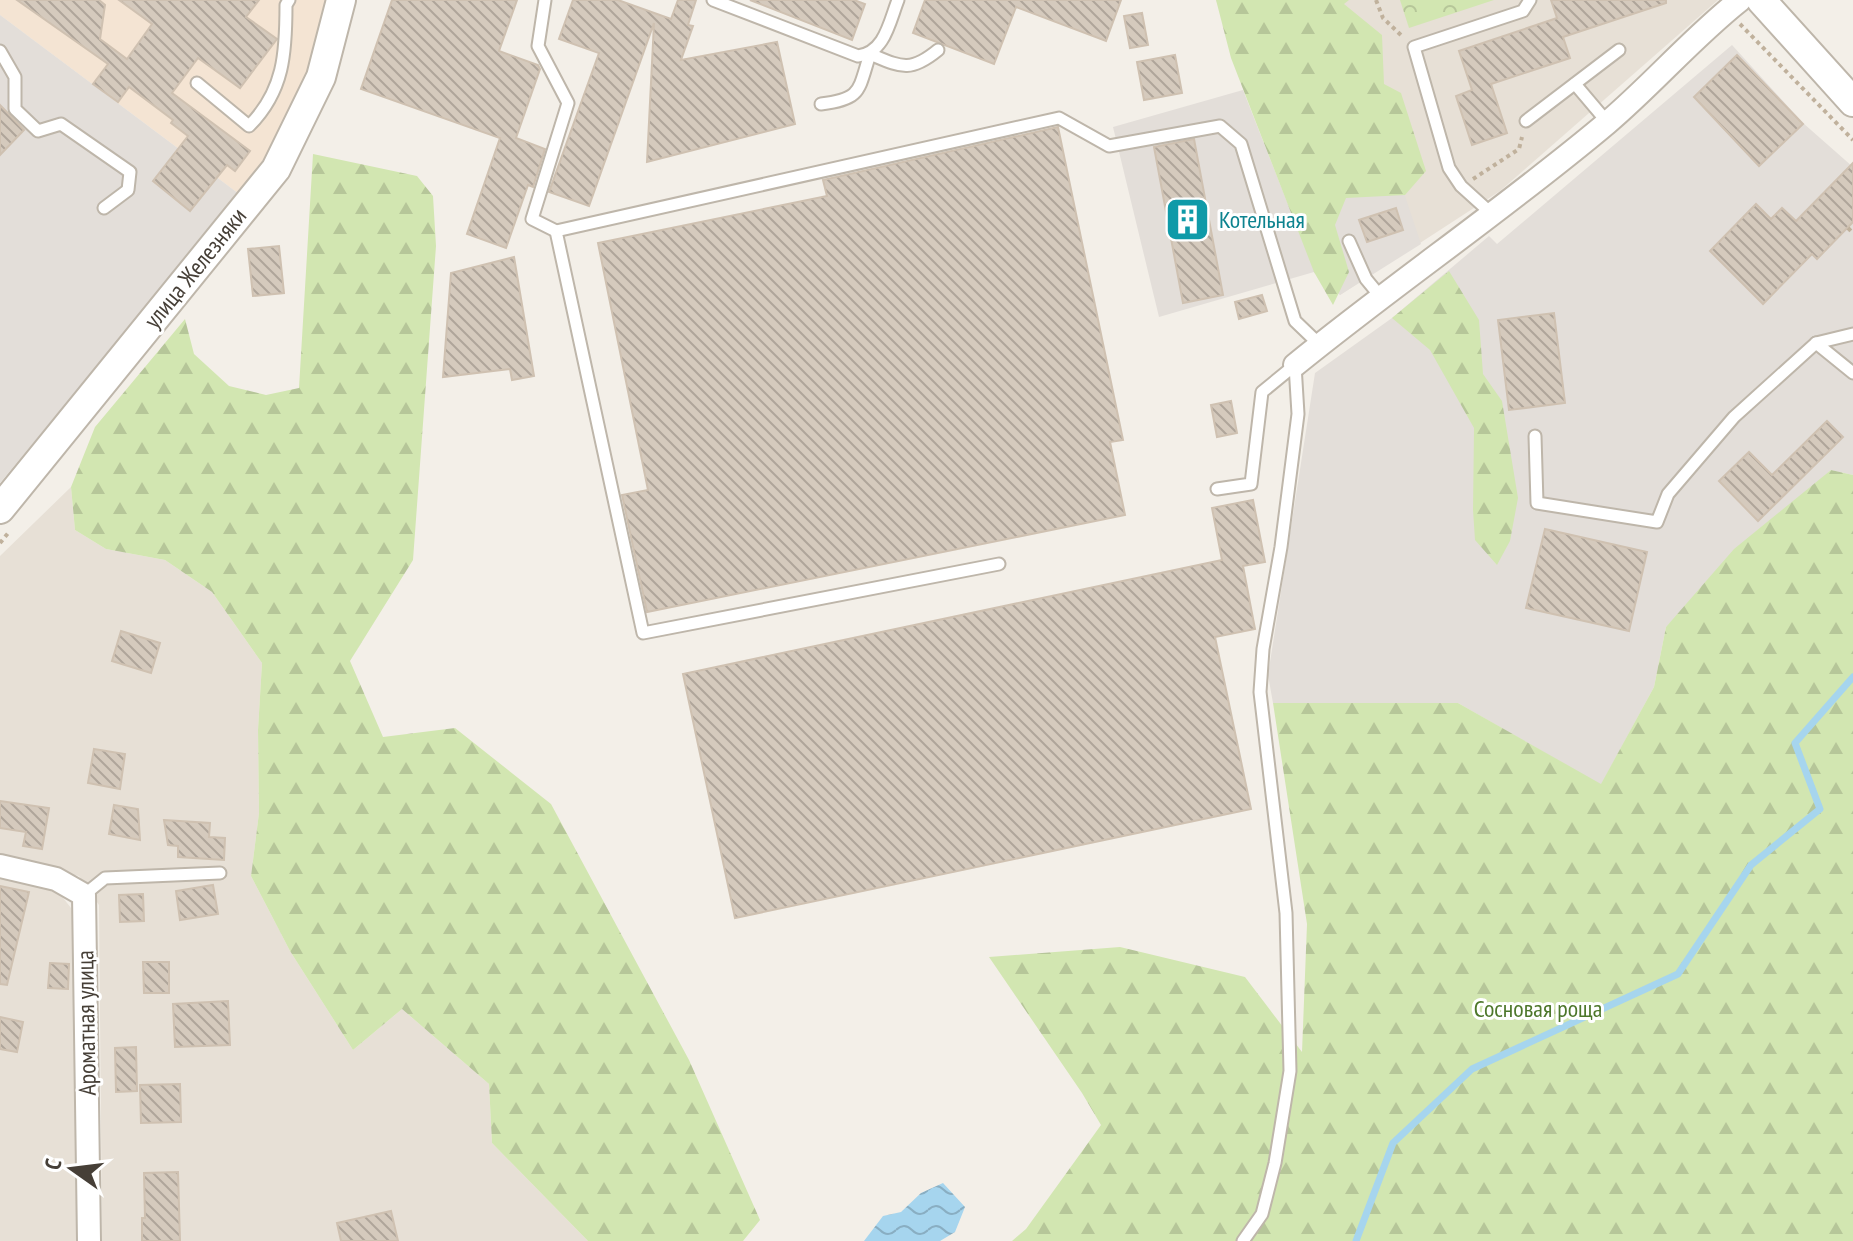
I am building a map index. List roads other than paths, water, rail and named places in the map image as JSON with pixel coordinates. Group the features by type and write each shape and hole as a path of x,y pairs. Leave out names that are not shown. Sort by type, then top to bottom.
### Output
{"street":[{"name":"улица Железняки","path":"0,509 276,169 321,77 341,0"},
{"path":"1761,0 1853,102"},
{"path":"1295,365 1380,296 1608,123 1734,5"},
{"path":"0,866 56,879 84,895"},
{"name":"Ароматная улица","path":"84,895 89,1241"}],"lane":[{"path":"197,83 249,126 264,112 277,83 286,51 286,5 289,0"},
{"path":"545,0 538,46 568,103 532,219 556,231 1059,118 1109,146 1220,126 1241,144 1295,321 1320,345"},
{"path":"713,0 858,56 870,54 901,67 922,63 938,50"},
{"path":"821,104 846,101 859,90 870,54 881,44 898,0"},
{"path":"1492,214 1461,186 1449,168 1414,47 1523,11 1530,0"},
{"path":"1526,121 1619,50"},
{"path":"0,51 15,77 15,109 38,131 61,124 130,172 128,190 104,208"},
{"path":"1575,84 1608,123"},
{"path":"556,231 643,633 999,564"},
{"path":"1349,241 1366,279 1380,296"},
{"path":"1535,436 1537,503 1657,522 1668,494 1734,417 1816,343 1853,334"},
{"path":"1816,343 1853,373"},
{"path":"1217,489 1251,484 1262,392 1295,365"},
{"path":"1243,1241 1262,1214 1275,1163 1290,1071 1286,913 1260,692 1263,649 1281,547 1298,414 1295,365"},
{"path":"84,895 105,878 220,873"}],"water":[{"path":"943,1183 965,1207 955,1232 940,1241 864,1241 883,1216 901,1212 921,1193"}],"waterway":[{"path":"1356,1241 1393,1143 1472,1069 1678,974 1751,865 1820,809 1795,743 1853,677"}],"place":[{"name":"Котельная","path":"1188,219"}],"park label":[{"name":"Сосновая роща","path":"1538,1008"}]}
